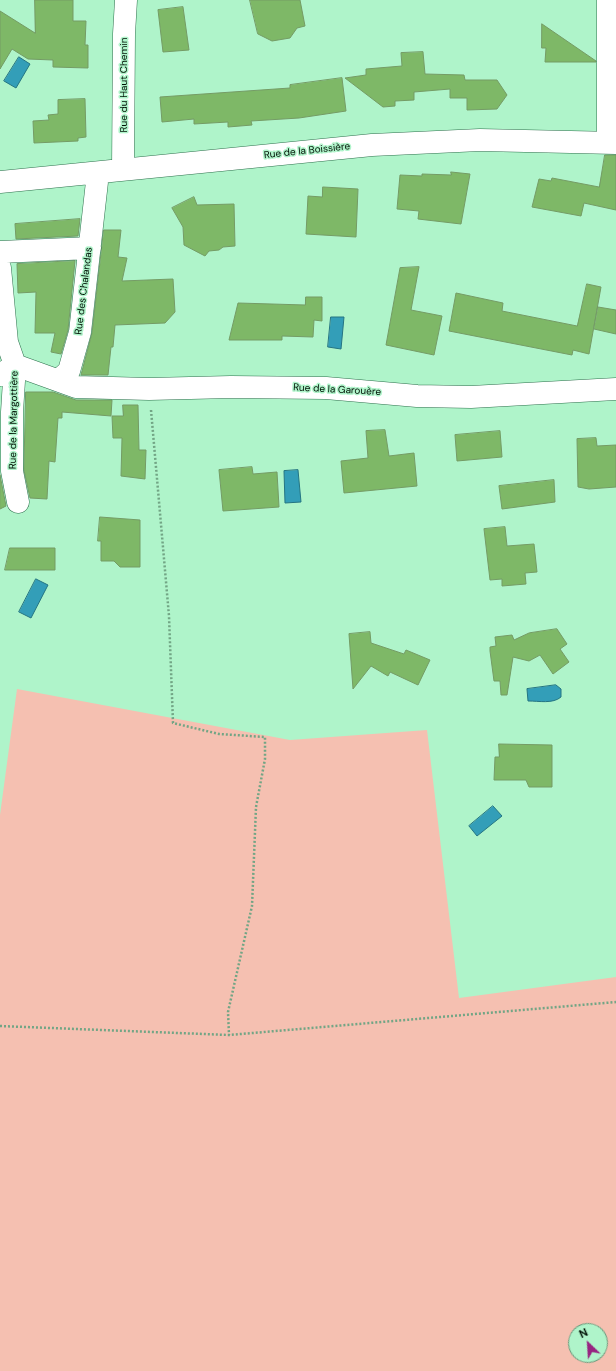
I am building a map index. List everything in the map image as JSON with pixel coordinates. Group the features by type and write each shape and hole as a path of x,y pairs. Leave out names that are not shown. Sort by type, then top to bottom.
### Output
{"street":[{"name":"Rue du Haut Chemin","path":"123,169 126,0"},
{"path":"608,0 612,143"},
{"name":"Rue de la Boissière","path":"0,182 372,145 480,140 612,143"},
{"name":"Rue des Chalandas","path":"59,380 68,371 80,332 98,173"},
{"path":"0,252 90,248"},
{"name":"Rue de la Margottière","path":"0,268 3,323 7,342 6,412 12,471 18,502"},
{"path":"7,370 59,380"},
{"name":"Rue de la Garouère","path":"59,380 76,387 149,389 231,387 326,388 417,396 471,397 616,388"}],"path":[{"path":"149,389 169,616 173,723 219,734 265,737 265,759 256,807 252,906 228,1012 229,1036"},
{"path":"0,1026 229,1036 616,1002"}],"shaded area":[{"path":"17,689 290,740 427,730 459,998 616,977 616,1371 0,1371 0,815"}],"water":[{"path":"19,57 30,64 16,88 4,81"},
{"path":"331,317 344,317 341,349 328,347"},
{"path":"298,470 301,502 285,503 284,471"},
{"path":"36,579 48,585 31,618 19,612"},
{"path":"556,685 561,689 561,697 558,699 546,702 528,701 527,689"},
{"path":"493,806 502,816 477,836 469,826"}],"building":[{"path":"35,0 73,0 73,21 86,21 85,45 88,45 88,68 53,67 53,60 28,59 12,49 0,69 0,11 35,33"},
{"path":"250,0 300,0 305,26 297,28 290,38 272,41 258,34"},
{"path":"183,7 189,50 163,52 158,10"},
{"path":"542,24 596,62 545,62 546,48 542,48"},
{"path":"423,52 425,74 464,75 465,80 497,80 507,95 497,109 467,110 467,98 450,98 450,89 414,92 414,100 395,101 395,106 383,107 345,78 366,75 366,69 402,66 401,53"},
{"path":"342,78 346,111 299,118 251,121 252,125 228,127 228,122 194,124 194,119 162,122 160,97 290,88 290,85"},
{"path":"85,99 86,137 78,138 78,141 34,143 33,121 49,120 48,115 58,114 58,100"},
{"path":"605,155 616,155 616,210 584,203 581,216 532,207 539,179 551,181 552,178 599,187"},
{"path":"451,172 470,174 461,224 418,219 419,211 397,209 400,175 451,175"},
{"path":"323,187 358,189 356,237 306,234 308,196 322,197"},
{"path":"194,197 197,205 234,204 235,246 223,247 219,250 209,251 205,256 184,245 183,227 172,208"},
{"path":"80,219 78,236 16,239 15,224"},
{"path":"104,230 121,230 118,257 127,258 122,281 173,279 175,312 165,323 115,325 108,375 81,375 92,333"},
{"path":"75,261 68,330 61,354 51,352 55,333 35,333 36,292 18,293 17,264"},
{"path":"419,267 411,310 442,316 434,355 386,345 400,268"},
{"path":"587,284 601,287 589,354 573,350 572,355 449,331 456,293 503,303 502,311 577,326"},
{"path":"306,297 322,297 322,321 314,320 313,337 282,336 282,340 229,340 238,303 305,305"},
{"path":"598,307 616,310 616,334 594,329"},
{"path":"26,392 53,392 76,400 112,400 111,416 62,412 62,418 58,418 55,462 49,461 47,499 30,498 24,470"},
{"path":"123,405 138,405 139,450 146,450 145,479 121,476 122,438 113,438 112,416 123,416"},
{"path":"385,430 389,456 414,453 417,486 344,493 341,461 368,458 366,431"},
{"path":"500,431 502,457 457,461 455,435"},
{"path":"596,438 597,446 616,445 616,487 589,489 578,487 577,439"},
{"path":"252,467 253,474 277,472 279,507 223,511 219,470"},
{"path":"0,475 6,506 0,509"},
{"path":"554,480 555,502 502,509 499,486"},
{"path":"100,517 140,520 140,567 120,567 114,561 101,561 101,541 98,541"},
{"path":"505,527 507,546 534,544 537,572 525,573 526,584 502,586 502,579 490,580 484,529"},
{"path":"10,548 55,548 55,570 5,570"},
{"path":"557,629 567,644 560,649 569,662 553,674 540,655 529,661 513,657 507,695 501,695 500,681 494,681 490,651 490,647 496,646 495,637 512,635 514,640 529,633"},
{"path":"370,632 371,643 404,654 406,650 430,660 418,685 390,672 388,676 371,666 353,689 349,634"},
{"path":"499,744 552,745 552,787 529,787 526,780 494,780 495,757 499,757"}]}
